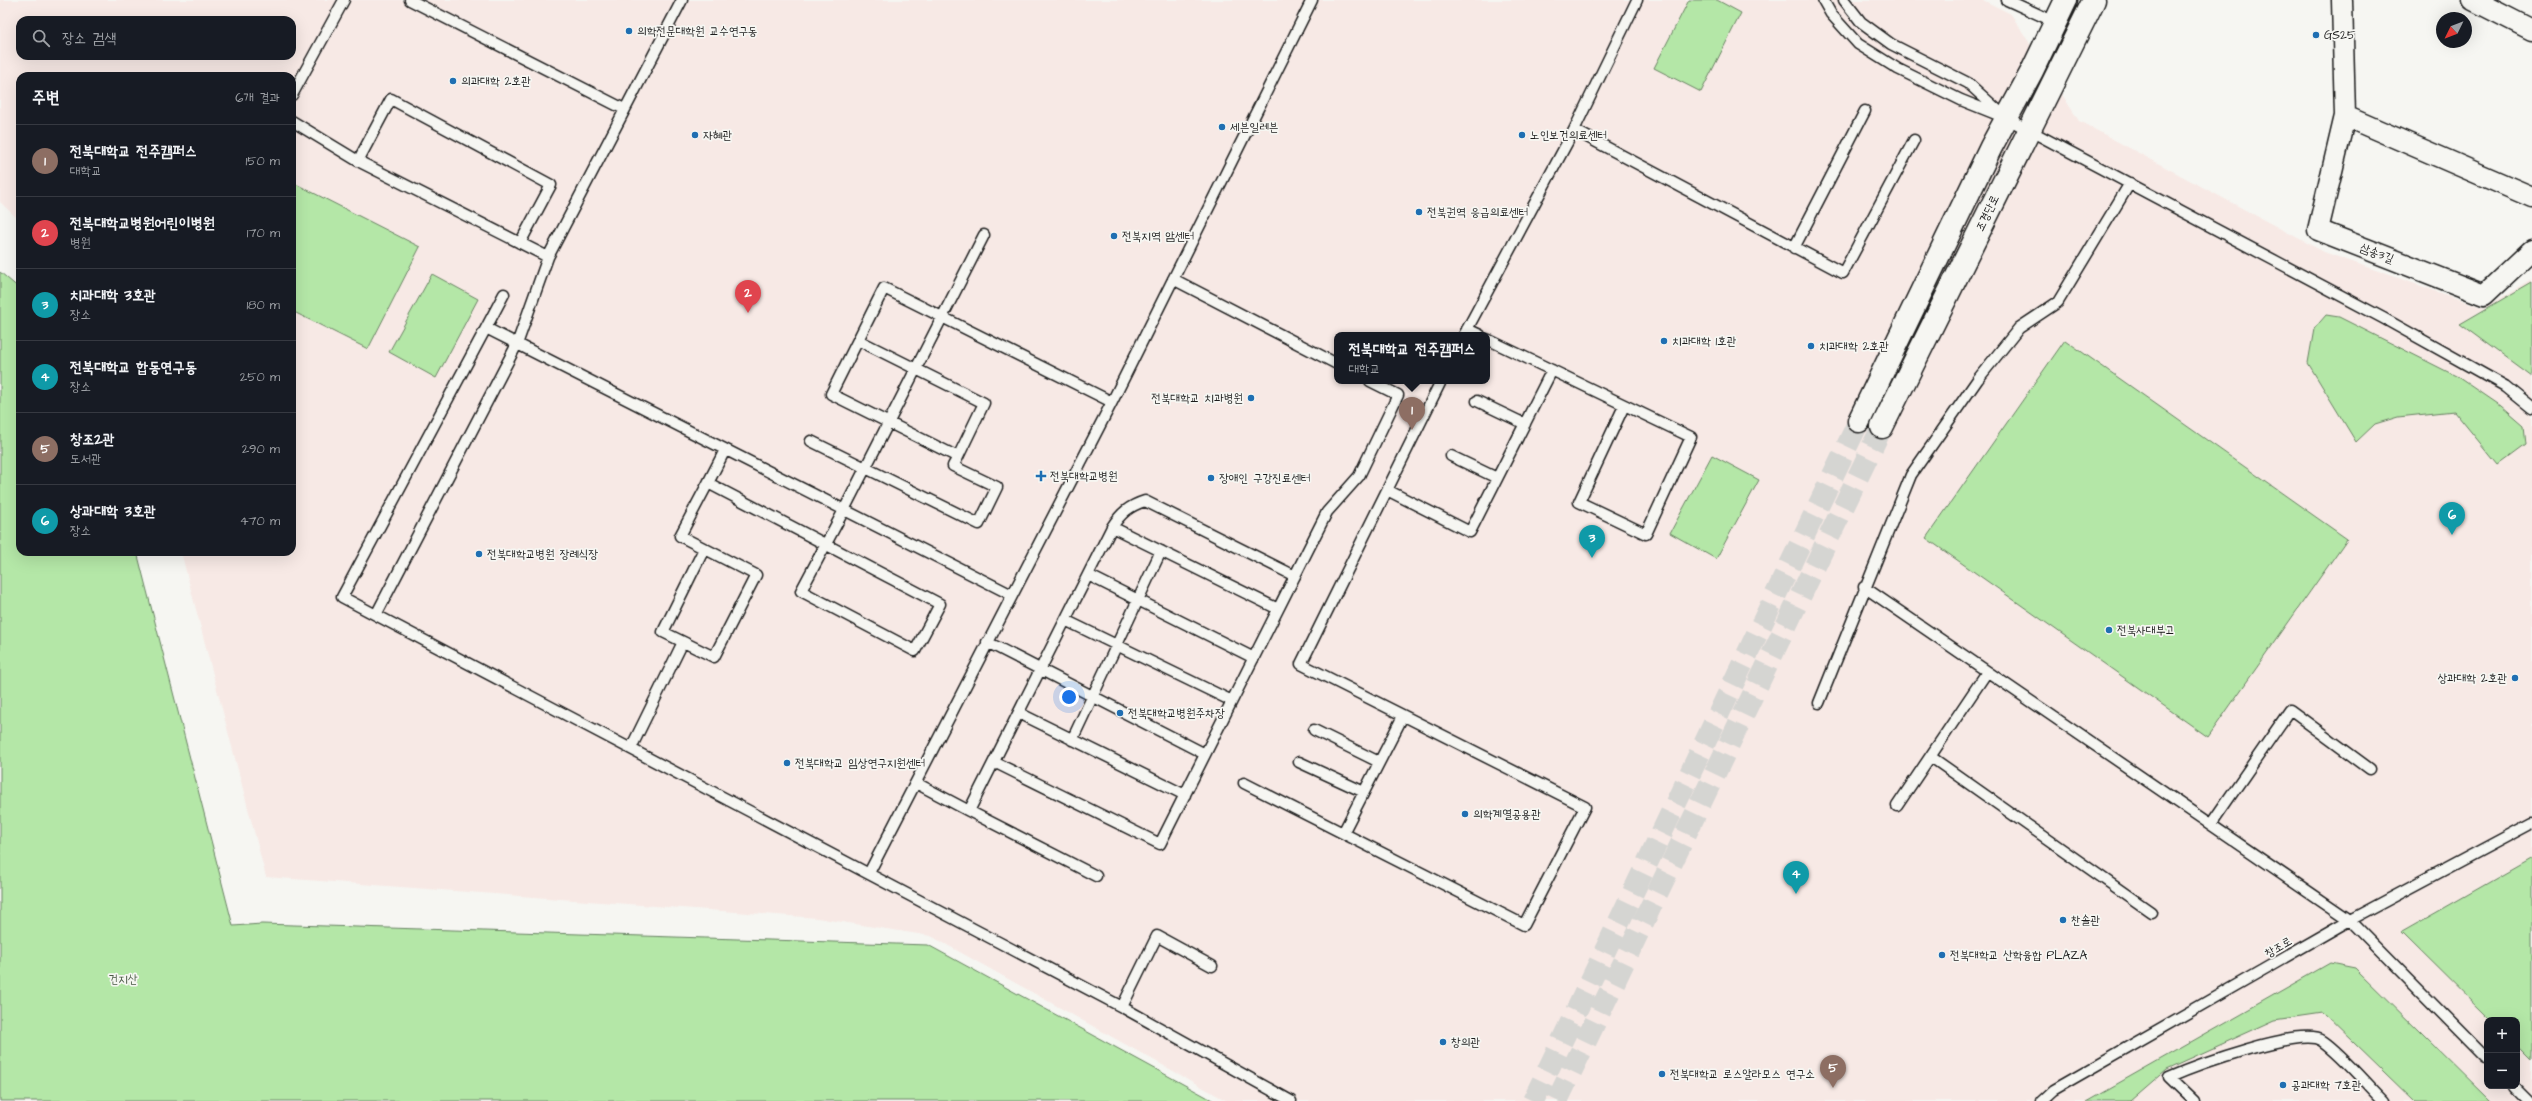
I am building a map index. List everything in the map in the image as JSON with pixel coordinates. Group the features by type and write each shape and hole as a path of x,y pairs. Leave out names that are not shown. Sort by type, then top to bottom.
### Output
{"street":[{"name":"조경단로","path":"1859,421 2006,118 2066,0"},
{"name":"조경단로","path":"1882,427 2028,130 2094,0"},
{"name":"삼송3길","path":"2342,0 2345,116 2318,230 2484,295 2532,250"},
{"path":"2473,0 2532,30"},
{"path":"2345,116 2532,197"}],"lane":[{"path":"296,88 344,0"},
{"path":"410,0 624,109"},
{"path":"376,615 517,344 548,257 682,0"},
{"path":"869,873 1112,402 1312,0"},
{"path":"1465,332 1574,130 1637,0"},
{"path":"1823,0 1831,14 1858,44 1905,73 1961,100 2006,118 2130,183 2505,386 2532,408"},
{"path":"1844,0 1861,22 1873,31 1891,44 1968,83 2006,118"},
{"path":"2007,0 2055,22"},
{"path":"358,162 391,100 551,185 520,242"},
{"path":"1794,248 1865,111"},
{"path":"296,123 358,162 548,257"},
{"path":"1574,130 1843,273 1914,140"},
{"path":"1819,703 1864,587 1911,475 1970,390 2019,328 2058,302 2130,183"},
{"path":"708,483 826,544 940,604 915,651 801,591 826,544 844,510 984,235"},
{"path":"1173,279 1334,362"},
{"path":"958,457 831,394 884,288 1112,402"},
{"path":"504,294 342,597 1122,1007 1291,1101"},
{"path":"486,328 1012,596"},
{"path":"1490,339 1624,406 1691,437 1646,534 1579,502 1624,406"},
{"path":"811,441 979,524 997,487 953,466 984,403 858,340"},
{"path":"1389,491 1470,532 1552,370"},
{"path":"994,762 1160,844 1327,512 1359,476 1398,395 1376,384"},
{"path":"1244,783 1524,925 1585,807 1301,664 1389,491 1440,384"},
{"path":"1476,401 1525,424"},
{"path":"704,549 663,632 714,657 756,575 680,536 725,450"},
{"path":"1451,456 1497,478"},
{"path":"969,810 1112,527 1120,515 1132,505 1145,501 1295,576"},
{"path":"1112,527 1278,609"},
{"path":"1072,740 1161,551"},
{"path":"1088,575 1254,658"},
{"path":"1864,587 2350,920 2484,1056"},
{"path":"1065,620 1232,701"},
{"path":"631,748 683,642"},
{"path":"987,642 1205,754"},
{"path":"1897,806 1987,672"},
{"path":"2211,824 2290,710 2370,769"},
{"path":"1019,713 1185,795"},
{"path":"1343,833 1403,716"},
{"path":"1314,730 1379,762"},
{"path":"1930,757 2151,912"},
{"path":"1299,762 1364,792"},
{"path":"916,783 1096,876"},
{"name":"창조로","path":"2041,1101 2053,1090 2350,920 2532,823"},
{"path":"1122,1007 1157,936 1212,966"},
{"path":"2194,1101 2169,1076 2208,1060 2298,1037 2322,1040 2384,1101"},
{"path":"2516,1089 2528,1101"}],"shaded area":[{"name":"전북대학교병원","path":"0,0 1983,0 2011,14 2079,121 2324,252 2484,308 2532,279 2532,1101 1227,1101 931,936 817,918 266,877 182,556 296,556 296,72 16,72 16,217 0,202"}],"green space":[{"path":"1689,0 1717,0 1741,13 1701,92 1654,68"},
{"path":"296,184 420,247 368,349 296,313"},
{"name":"건지산","path":"0,272 16,286 16,556 138,556 233,926 262,924 928,945 1214,1101 0,1101"},
{"path":"432,274 478,299 436,378 389,352"},
{"path":"2532,282 2532,377 2460,324"},
{"path":"2326,315 2339,317 2460,378 2501,406 2523,425 2525,445 2498,465 2454,411 2398,417 2375,424 2356,442 2308,363 2314,329"},
{"path":"2065,340 2347,539 2208,737 1926,538"},
{"path":"1712,455 1759,480 1716,559 1670,533"},
{"path":"2532,858 2532,1060 2520,1048 2520,1017 2488,1017 2402,932"},
{"path":"2330,963 2355,968 2490,1101 2414,1101 2323,1013 2275,1020 2167,1069 2130,1101 2087,1101"}],"tunnel":[{"path":"1533,1101 1859,421"},
{"path":"1557,1101 1882,427"}],"place":[{"name":"의학전문대학원 교수연구동","path":"629,31"},
{"name":"GS25","path":"2316,35"},
{"name":"의과대학 2호관","path":"453,81"},
{"name":"세븐일레븐","path":"1222,127"},
{"name":"자혜관","path":"695,135"},
{"name":"노인보건의료센터","path":"1522,135"},
{"name":"전북권역 응급의료센터","path":"1419,212"},
{"name":"전북지역 암센터","path":"1114,236"},
{"name":"전북대학교병원어린이병원","path":"748,313"},
{"name":"치과대학 1호관","path":"1664,341"},
{"name":"치과대학 2호관","path":"1811,346"},
{"name":"전북대학교 치과병원","path":"1251,398"},
{"name":"전북대학교 전주캠퍼스","path":"1412,430"},
{"name":"전북대학교병원","path":"1041,476"},
{"name":"장애인 구강진료센터","path":"1211,478"},
{"name":"상과대학 3호관","path":"2452,535"},
{"name":"전북대학교병원 장례식장","path":"479,554"},
{"name":"치과대학 3호관","path":"1592,558"},
{"name":"전북사대부고","path":"2109,630"},
{"name":"상과대학 2호관","path":"2515,678"},
{"name":"전북대학교병원주차장","path":"1120,713"},
{"name":"전북대학교 임상연구지원센터","path":"787,763"},
{"name":"의학계열공용관","path":"1465,814"},
{"name":"전북대학교 합동연구동","path":"1796,894"},
{"name":"찬솔관","path":"2063,920"},
{"name":"전북대학교 산학융합 PLAZA","path":"1942,955"},
{"name":"창의관","path":"1443,1042"},
{"name":"전북대학교 로스알라모스 연구소","path":"1662,1074"},
{"name":"공과대학 7호관","path":"2283,1085"},
{"name":"창조2관","path":"1833,1088"}]}
